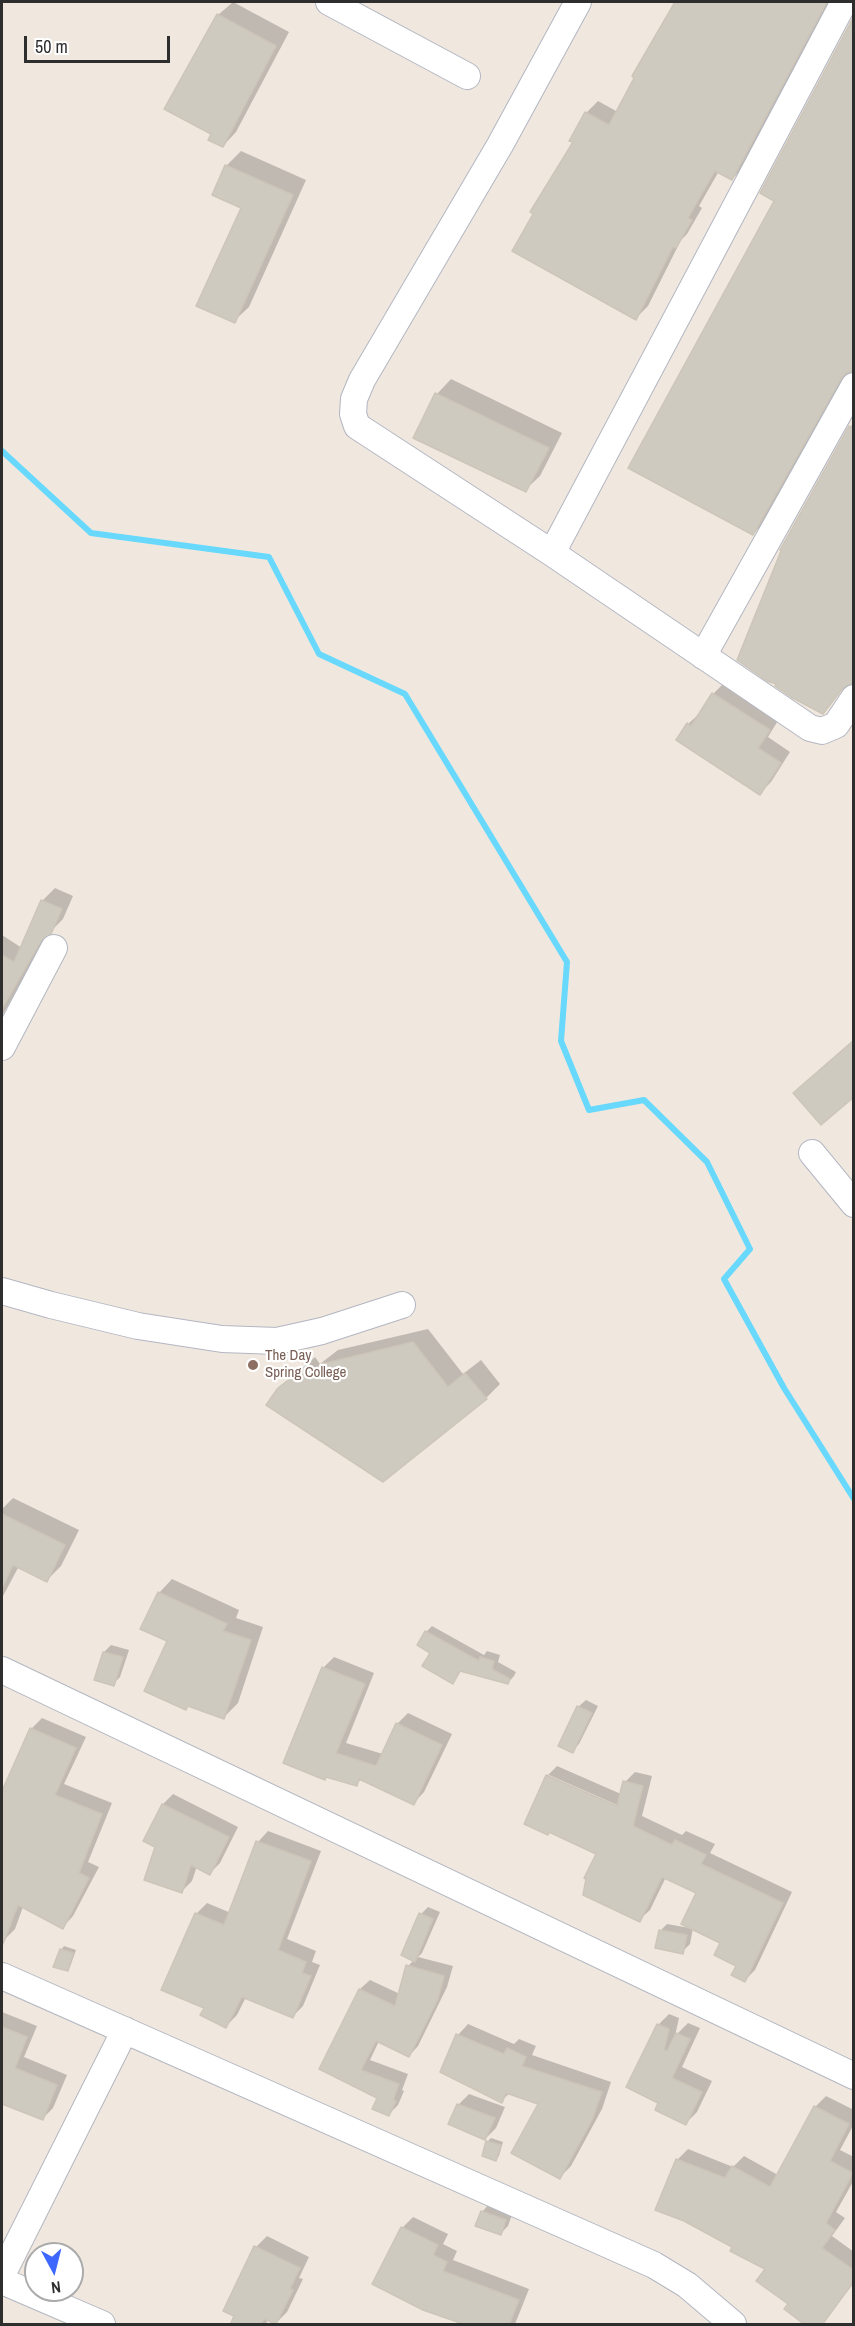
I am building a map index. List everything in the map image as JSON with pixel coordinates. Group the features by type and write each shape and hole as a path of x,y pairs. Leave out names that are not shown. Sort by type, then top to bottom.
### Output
{"street":[{"path":"329,2 467,76"},
{"path":"578,2 500,144 362,380 354,399 352,414 357,426 552,553 810,728 822,731 836,725 854,698"},
{"path":"552,553 844,2"},
{"path":"703,656 854,386"},
{"path":"2,1047 54,948"},
{"path":"812,1153 854,1204"},
{"path":"2,1291 138,1326 222,1339 266,1341 277,1341 322,1331 402,1305"},
{"path":"2,1670 854,2076"},
{"path":"2,1976 654,2265 687,2285 733,2325"},
{"path":"2,2275 125,2030"},
{"path":"2,2281 102,2325"}],"building":[{"path":"675,2 827,2 732,180 715,171 688,218 692,220 676,248 673,247 636,320 512,251 533,214 530,212 573,142 569,141 585,112 609,125 634,78 632,76"},
{"path":"217,14 276,46 223,147 208,140 211,134 164,109"},
{"path":"854,16 854,371 846,373 841,379 753,535 628,468 774,201 760,193"},
{"path":"225,165 293,195 235,323 196,306 241,208 212,195"},
{"path":"435,393 549,448 526,492 413,438"},
{"path":"849,426 854,429 854,683 842,689 823,714 791,697 775,686 776,684 767,681 737,660 780,550"},
{"path":"712,693 770,730 758,748 781,763 760,795 676,740 687,723 691,726"},
{"path":"41,900 62,909 51,934 41,941 2,1009 2,955 14,962"},
{"path":"854,1040 854,1097 821,1125 793,1093"},
{"path":"413,1342 448,1387 465,1373 487,1399 383,1482 266,1405 278,1388 300,1371 305,1377 322,1364"},
{"path":"2,1514 65,1545 47,1582 13,1565 2,1588"},
{"path":"158,1592 227,1624 223,1631 251,1640 224,1719 188,1706 186,1710 144,1691 167,1641 140,1629"},
{"path":"425,1631 479,1661 480,1657 494,1661 492,1669 510,1679 508,1684 460,1671 453,1684 422,1666 430,1653 417,1645"},
{"path":"103,1652 123,1657 114,1686 94,1680"},
{"path":"322,1667 365,1684 336,1753 376,1766 396,1723 442,1745 414,1805 359,1779 357,1786 326,1777 325,1780 283,1763"},
{"path":"577,1706 592,1713 573,1753 558,1746"},
{"path":"30,1728 76,1748 55,1795 102,1814 79,1873 89,1878 63,1929 18,1905 2,1944 2,1791"},
{"path":"546,1775 617,1806 623,1781 643,1786 633,1826 672,1845 675,1840 706,1855 701,1864 783,1903 745,1982 731,1975 736,1966 714,1955 720,1943 681,1924 696,1893 662,1877 640,1922 583,1895 586,1879 584,1878 596,1854 549,1832 548,1835 524,1824"},
{"path":"162,1804 229,1837 210,1875 191,1865 182,1893 144,1880 155,1847 143,1841"},
{"path":"256,1841 311,1861 278,1950 306,1962 302,1973 311,1976 293,2018 242,1997 226,2028 200,2015 204,2008 161,1990 195,1913 224,1925"},
{"path":"419,1913 433,1919 415,1962 401,1955"},
{"path":"659,1930 687,1935 683,1954 655,1948"},
{"path":"60,1949 73,1953 68,1971 53,1967"},
{"path":"406,1965 444,1976 438,1999 409,2057 376,2041 361,2070 399,2084 393,2100 396,2101 389,2116 372,2109 377,2098 319,2069 359,1989 395,2006"},
{"path":"657,2024 669,2029 664,2050 667,2051 676,2033 690,2039 672,2078 702,2092 686,2125 655,2110 658,2103 626,2087"},
{"path":"2,2027 27,2037 15,2068 57,2085 43,2120 2,2104"},
{"path":"456,2034 504,2054 507,2048 526,2057 522,2066 602,2092 592,2120 560,2179 511,2153 538,2104 506,2093 502,2103 440,2072"},
{"path":"457,2104 495,2118 485,2140 448,2124"},
{"path":"814,2106 849,2124 830,2161 853,2173 826,2223 835,2230 822,2248 854,2270 854,2281 822,2325 805,2325 784,2309 788,2304 756,2281 765,2269 730,2251 732,2247 684,2221 655,2210 676,2159 725,2178 732,2166 770,2187"},
{"path":"486,2141 501,2145 496,2161 482,2156"},
{"path":"481,2211 506,2220 501,2235 475,2226"},
{"path":"401,2227 438,2245 433,2255 447,2262 443,2271 519,2300 509,2325 466,2325 423,2310 372,2284"},
{"path":"254,2246 300,2268 290,2289 293,2290 276,2324 264,2319 261,2325 230,2325 234,2316 223,2311"}],"waterway":[{"path":"2,451 91,533 269,557 319,654 405,694 567,962 561,1041 589,1110 644,1100 707,1162 750,1249 724,1279 784,1388 854,1499"}],"place":[{"name":"The Day Spring College","path":"253,1365"}]}
